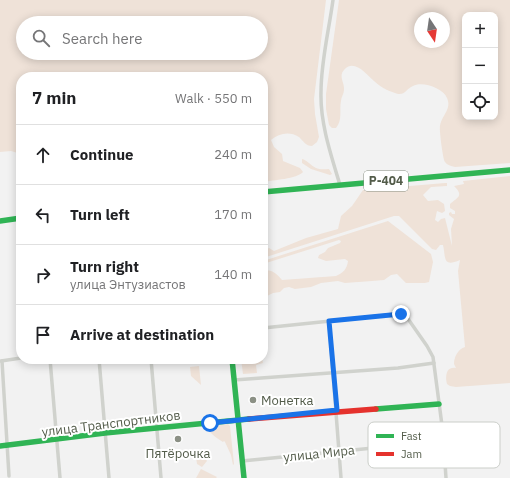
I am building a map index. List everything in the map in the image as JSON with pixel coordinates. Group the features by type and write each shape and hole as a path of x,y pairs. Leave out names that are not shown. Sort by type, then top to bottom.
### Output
{"main road":[{"name":"Р-404","path":"268,192 510,170"},
{"path":"0,221 16,219"},
{"path":"232,364 244,478"},
{"name":"улица Транспортников","path":"0,446 105,433 337,410 440,404"}],"street":[{"path":"333,0 320,92 323,122 340,185"},
{"path":"268,327 403,314 430,350 434,363 442,422"},
{"path":"329,321 341,478"},
{"path":"9,476 1,361 16,359"},
{"path":"234,380 398,368 434,363"},
{"path":"50,364 60,478"},
{"path":"99,364 109,478"},
{"path":"151,364 161,478"},
{"name":"улица Мира","path":"242,461 368,448"},
{"path":"445,468 446,478"}],"shaded area":[{"path":"0,0 326,0 314,99 319,137 317,142 312,146 306,144 296,135 288,133 281,134 271,140 274,147 282,154 283,161 300,168 303,172 296,176 268,181 268,72 16,72 16,152 11,151 0,152"},
{"path":"339,0 510,0 510,163 455,167 446,163 442,151 440,126 448,109 448,102 445,94 432,86 422,84 417,85 401,94 398,94 389,91 376,83 360,69 352,66 348,67 342,72 344,91 340,105 340,118 336,128 332,128 329,125 326,109 326,94"},
{"path":"302,159 318,169 329,169 332,174 330,175 311,169 302,163"},
{"path":"510,176 510,383 456,387 447,384 447,372 450,369 456,368 454,364 458,351 465,347 458,271 460,260 450,263 448,262 445,257 443,245 440,245 436,250 432,249 399,216 394,216 268,256 269,248 274,251 306,238 338,229 341,216 352,206 363,190 445,183 447,183 447,186 431,187 423,195 428,201 438,200 444,204 445,211 442,213 437,211 435,220 438,222 445,218 452,246 451,229 454,219 449,215 449,213 451,212 452,214 455,214 455,211 450,208 450,204 459,196 459,192 454,186 464,184 463,181"},
{"path":"388,221 431,254 433,262 429,282 425,283 406,283 397,274 391,275 384,280 345,283 338,281 295,289 289,287 284,288 280,292 268,296 268,271 274,272 282,280 336,276 341,274 347,266 348,261 345,259 326,261 318,258 319,255 325,252 328,248 340,243 341,241 339,240 268,262 268,259"},
{"path":"242,364 260,364 256,365 257,373 243,374"},
{"path":"199,366 201,385 191,376 190,367"},
{"path":"228,424 230,426 233,465 231,455 225,442 214,436 208,428 210,426"},
{"path":"204,456 207,461 202,467 197,464 196,457"},
{"path":"201,469 217,477 196,478"}],"traffic: fast":[{"path":"268,192 510,170"},
{"path":"0,221 16,219"},
{"path":"233,364 244,478"},
{"path":"376,409 439,404"},
{"path":"0,446 105,433 249,419"}],"traffic: jam":[{"path":"249,419 376,409"}],"place":[{"name":"Монетка","path":"253,400"},
{"name":"Пятёрочка","path":"178,439"}],"route":[{"path":"210,423 337,410 329,321 401,314"}]}
